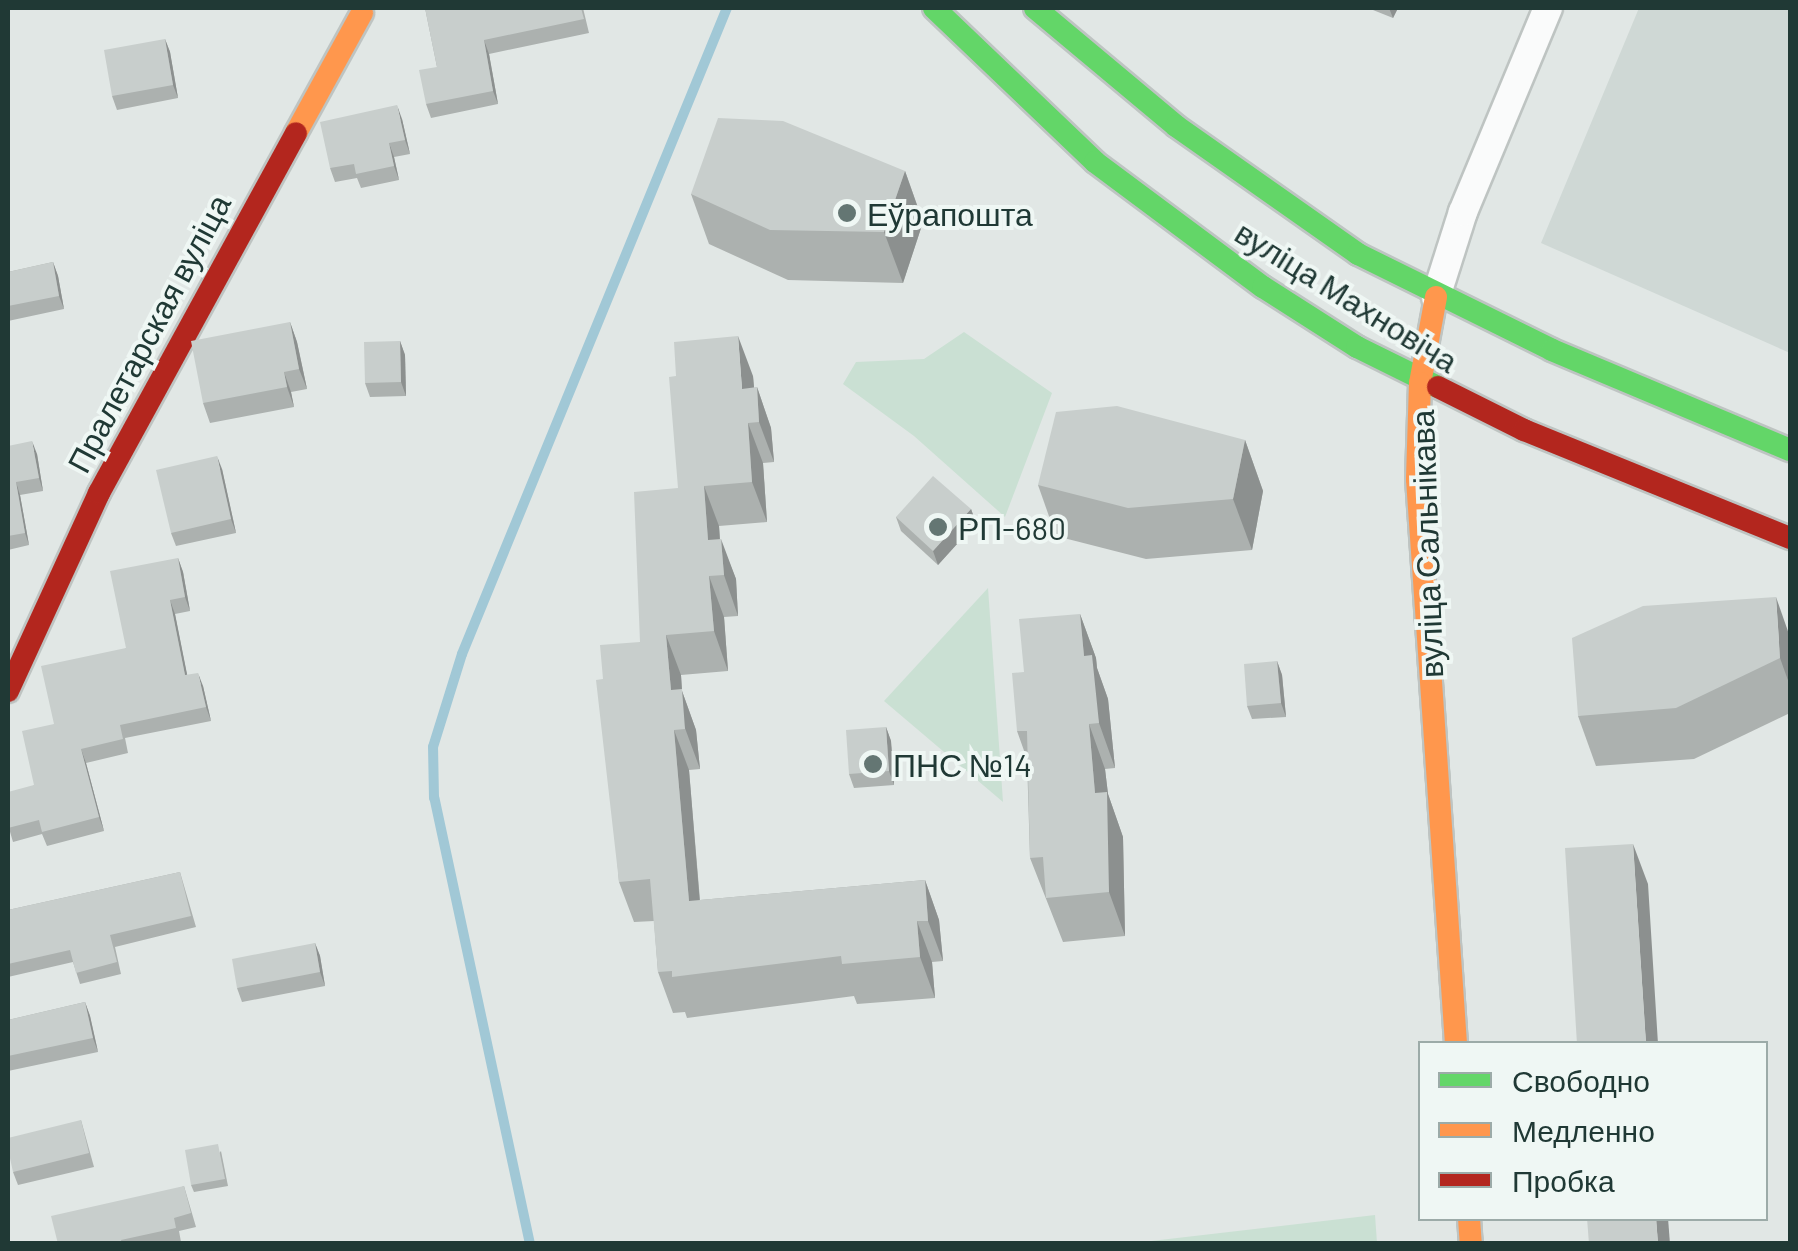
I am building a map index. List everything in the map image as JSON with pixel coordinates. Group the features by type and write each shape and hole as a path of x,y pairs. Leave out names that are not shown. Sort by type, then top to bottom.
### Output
{"main road":[{"name":"вуліца Махновіча","path":"934,8 1116,178 1263,288 1420,383 1790,538"},
{"name":"вуліца Махновіча","path":"1036,8 1256,185 1436,296 1790,450"},
{"name":"Пралетарская вуліца","path":"8,692 98,492 362,14"},
{"name":"вуліца Сальнікава","path":"1436,296 1420,383 1417,479 1456,1041"}],"street":[{"name":"вуліца Сальнікава","path":"1436,296 1463,212 1548,8"}],"shaded area":[{"path":"1639,8 1790,8 1790,353 1541,243"}],"green space":[{"path":"964,332 1052,393 1005,517 914,436 843,384 856,362 924,359"},
{"path":"988,588 1003,802 884,701"},
{"path":"1375,1215 1377,1243 1134,1243"}],"building":[{"path":"425,8 581,8 584,19 484,40 493,91 426,104 419,70 437,67"},
{"path":"165,39 173,85 112,96 104,50"},
{"path":"397,105 405,140 389,143 394,166 356,174 354,164 330,168 320,122"},
{"path":"718,118 783,121 905,171 884,232 770,230 691,194"},
{"path":"53,262 59,296 8,306 8,272"},
{"path":"290,322 299,369 284,372 287,387 203,403 191,341"},
{"path":"738,336 742,389 757,387 759,422 748,423 752,482 704,486 708,540 721,539 724,575 709,576 714,631 666,635 671,690 682,689 685,729 674,730 689,901 925,880 928,921 917,921 920,957 842,964 841,956 672,977 672,971 658,972 650,879 619,882 596,680 603,679 600,645 640,642 634,492 678,488 669,377 676,376 674,342"},
{"path":"400,341 401,382 365,383 364,342"},
{"path":"1117,406 1245,440 1233,499 1128,508 1038,485 1056,412"},
{"path":"32,441 39,478 16,482 25,533 8,536 8,446"},
{"path":"217,456 231,519 171,533 156,470"},
{"name":"РП-680","path":"933,476 971,509 933,551 896,517"},
{"path":"178,558 185,597 170,600 185,675 198,673 206,707 120,725 123,739 81,749 99,817 42,832 39,820 8,828 8,792 34,785 22,731 54,724 41,666 126,648 110,571"},
{"path":"1776,597 1780,658 1676,708 1578,716 1572,638 1643,606"},
{"path":"1080,614 1084,656 1092,655 1099,723 1089,724 1095,793 1107,792 1109,892 1046,898 1043,857 1030,858 1027,731 1017,731 1012,673 1024,672 1019,619"},
{"path":"1277,661 1281,703 1247,706 1244,664"},
{"name":"ПНС №14","path":"886,727 889,771 849,774 846,730"},
{"path":"1633,844 1646,1041 1577,1041 1565,848"},
{"path":"180,872 191,916 110,935 117,962 76,973 70,950 8,964 8,910"},
{"path":"315,943 320,972 237,988 232,959"},
{"path":"85,1002 93,1038 8,1056 8,1020"},
{"path":"81,1120 89,1153 13,1172 8,1138"},
{"path":"218,1144 225,1179 191,1185 185,1150"},
{"path":"184,1186 191,1213 174,1218 176,1228 121,1240 122,1244 58,1244 51,1216"},
{"path":"1587,1221 1656,1221 1658,1244 1589,1244"}],"waterway":[{"path":"530,1244 434,798 433,747 462,654 727,8"}],"traffic: fast":[{"path":"934,8 1095,162 1263,287 1357,347 1438,387"},
{"path":"1035,8 1176,126 1358,254 1552,350 1790,450"}],"traffic: slow":[{"path":"296,133 362,13"},
{"path":"1436,297 1420,383 1417,479 1456,1041"},
{"path":"1469,1221 1471,1244"}],"traffic: jam":[{"path":"8,691 99,493 296,133"},
{"path":"1438,387 1524,430 1790,538"}],"place":[{"name":"Еўрапошта","path":"847,213"},
{"name":"РП-680","path":"938,527"},
{"name":"ПНС №14","path":"873,764"}]}
